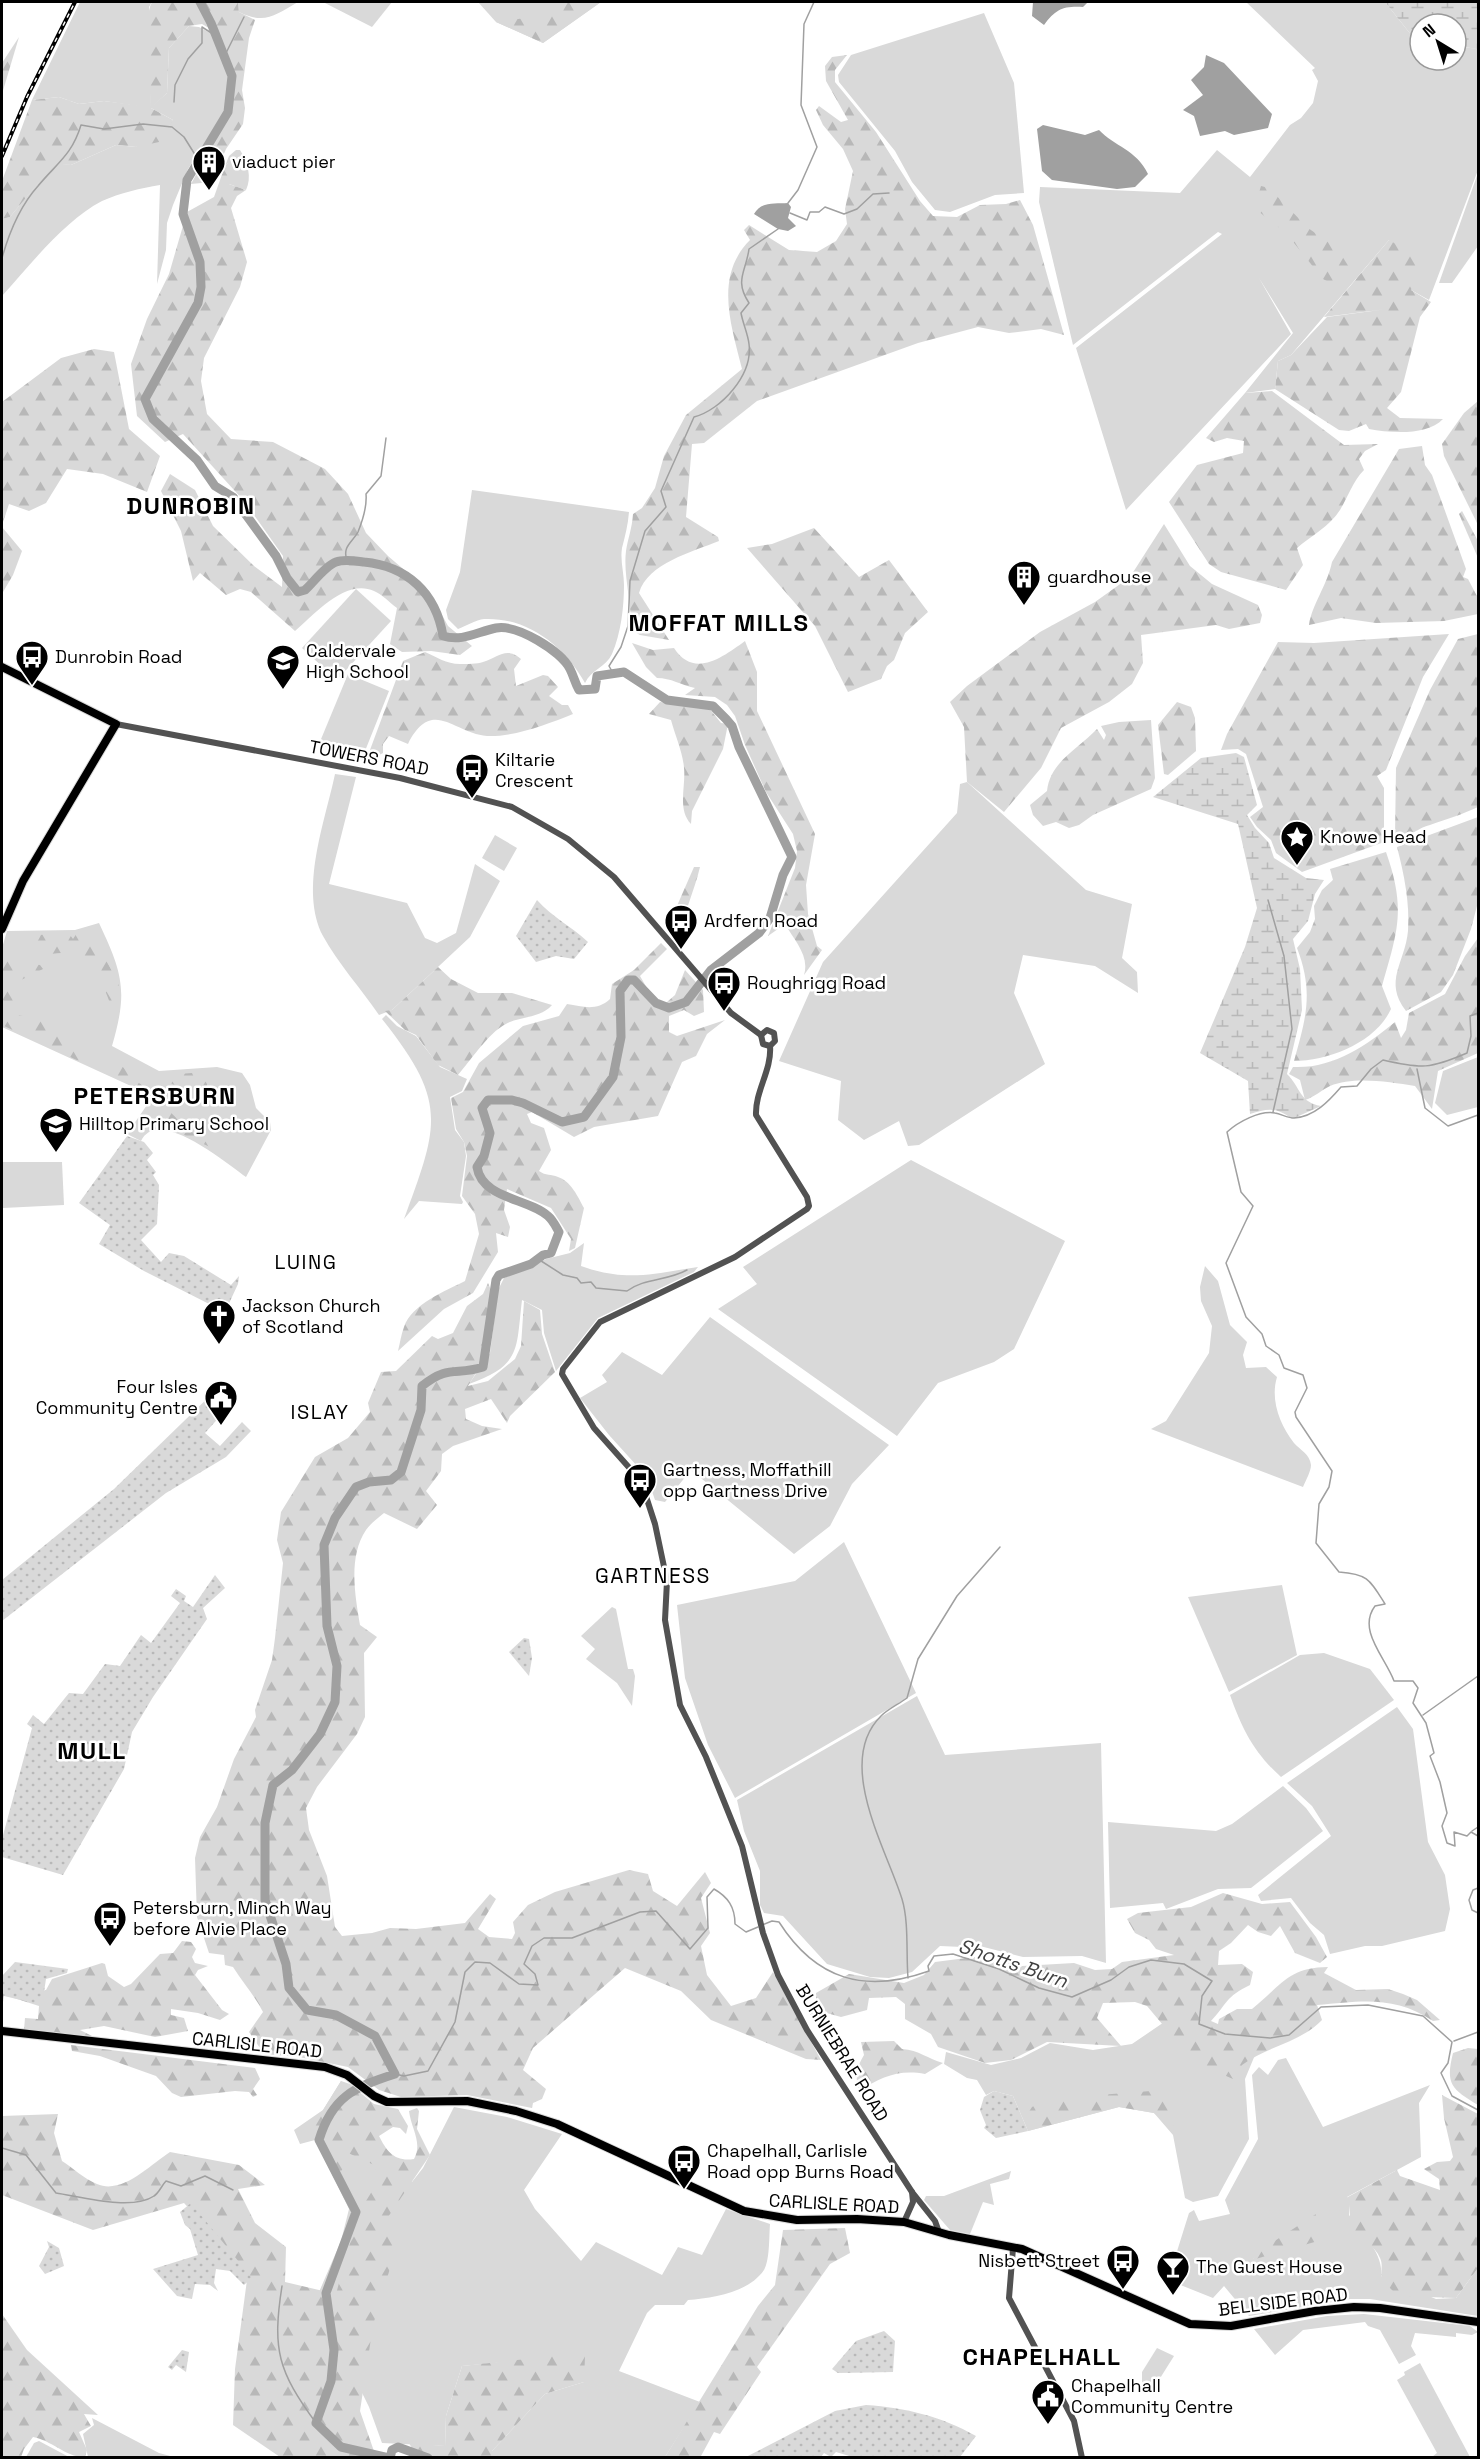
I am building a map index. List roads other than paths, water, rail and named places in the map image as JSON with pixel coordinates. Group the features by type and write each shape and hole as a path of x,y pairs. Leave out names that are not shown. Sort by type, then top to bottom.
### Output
{"main road":[{"name":"TOWERS ROAD","path":"2,667 116,724"},
{"path":"2,929 23,881 116,724"},
{"name":"CARLISLE ROAD","path":"2,2031 325,2067 347,2075 374,2096 387,2102 399,2104 467,2101 516,2110 557,2124 717,2200 760,2216 797,2220 857,2219 904,2222 1013,2248"},
{"name":"BELLSIDE ROAD","path":"1013,2248 1054,2262 1180,2320 1199,2325 1231,2326 1315,2311 1354,2307 1380,2308 1479,2322"}],"street":[{"name":"TOWERS ROAD","path":"116,724 400,778 512,807 568,839 614,877 731,1013 761,1035"},
{"path":"767,1030 774,1033 775,1041 770,1046 763,1044 761,1035 767,1030"},
{"name":"BURNIEBRAE ROAD","path":"770,1046 771,1057 756,1106 756,1115 807,1197 807,1209 735,1257 600,1322 562,1371 594,1428 641,1481 656,1524 667,1581 665,1620 680,1705 706,1757 742,1846 756,1911 778,1974 807,2030 939,2232"},
{"path":"904,2222 913,2202 912,2192"},
{"path":"908,2211 919,2208 928,2212"},
{"path":"1013,2248 1009,2298 1074,2421 1082,2457"}],"waterway":[{"path":"200,2 232,76 228,112 187,180 183,214 200,262 201,287 198,303 145,399 153,419 197,460 215,486 233,497 276,556 287,578 298,592 305,590 323,571 336,562 350,560 394,569 417,584 426,595 434,607 443,636 457,638 496,628 515,630 538,640 558,654 570,669 579,690 595,689 597,676 624,672 667,700 713,706 732,726 739,747 792,857 783,875 770,918 759,933 711,970 686,1002 669,1008 656,1003 634,980 628,980 620,991 621,1037 613,1077 584,1117 562,1122 512,1100 488,1100 482,1108 490,1133 484,1156 477,1167 481,1178 496,1192 529,1205 548,1216 559,1232 551,1253 543,1255 531,1264 499,1275 496,1280 483,1367 439,1375 422,1386 421,1410 401,1472 391,1480 369,1482 356,1487 335,1518 324,1545 327,1626 337,1666 335,1702 320,1734 292,1770 273,1785 265,1823 265,1900 286,1964 289,1988 307,2010 336,2015 375,2036 395,2074 356,2089 346,2096 331,2113 319,2140 356,2212 326,2293 334,2350 331,2381 316,2423 341,2447 389,2458"},
{"path":"788,203 798,190 817,147 801,105 804,24 814,2"},
{"path":"224,57 244,17"},
{"path":"174,102 175,85 188,59 202,43 202,27 216,36"},
{"path":"2,258 12,230 26,202 63,158 73,144 81,125 104,129 143,124 172,127 184,137 199,161"},
{"path":"790,213 807,220 810,212 819,212 825,207 844,214 857,209 873,194 889,193"},
{"path":"613,673 609,666 621,647 628,626 630,581 645,531 666,507 661,491 694,417 715,407 724,399 733,390 746,368 749,344 741,313 749,303 742,288 742,276 749,249 778,229"},
{"path":"347,561 347,548 360,528 366,494 381,476 386,438"},
{"path":"1268,900 1284,956 1292,1029 1273,1112"},
{"path":"1478,1013 1470,1016 1471,1036 1467,1053 1426,1066 1383,1060 1371,1069 1357,1086 1341,1087 1326,1103 1308,1115 1294,1118 1275,1113 1263,1113 1237,1124 1227,1132 1241,1192 1253,1206 1226,1263 1246,1317 1262,1334 1266,1346 1279,1355 1284,1368 1303,1375 1307,1388 1295,1412 1296,1417 1332,1471 1329,1487 1319,1504 1316,1543 1339,1572 1356,1574 1367,1580 1385,1604 1375,1606 1370,1615 1371,1634 1394,1681 1413,1681 1418,1688 1413,1703 1426,1723 1434,1753 1430,1756 1440,1782 1447,1813 1442,1826 1447,1843 1455,1846 1454,1832 1467,1836 1471,1832 1478,1836"},
{"path":"1417,1069 1425,1108 1448,1126 1478,1115"},
{"path":"538,1259 563,1275 577,1278 581,1283 591,1282 596,1288 627,1291 641,1284 687,1270"},
{"path":"908,1978 904,1908 868,1806 863,1781 862,1757 868,1735 881,1716 907,1698 918,1659 957,1596 1000,1547"},
{"path":"1423,1715 1478,1676"},
{"path":"1472,1831 1478,1827"},
{"path":"1478,1888 1473,1890 1469,1900 1472,1910 1478,1913"},
{"name":"Shotts Burn","path":"395,2074 404,2076 428,2071 455,2022 465,1972 475,1962 490,1963 519,1984 538,1985 535,1974 524,1964 532,1946 544,1938 572,1938 640,1912 656,1911 690,1949 708,1928 707,1897 714,1889 730,1903 734,1912 735,1924 746,1932 758,1927"},
{"name":"Shotts Burn","path":"762,1925 772,1921 779,1922 793,1942 826,1969 844,1977 863,1981 906,1978 929,1971 928,1966 934,1956 953,1954 999,1969 1039,1988 1072,1997 1111,1980 1129,1967 1151,1960 1184,1964 1212,1981 1202,1996 1199,2024 1225,2034 1270,2038 1289,2035 1321,2007 1368,2005 1423,2016 1452,2042 1448,2063 1441,2073 1452,2096 1478,2110"},
{"path":"1454,2041 1478,2032"},
{"path":"2,2148 26,2155 56,2193 106,2202 133,2202 154,2196 166,2181 181,2186 205,2176 233,2190"},
{"path":"282,2286 278,2327 281,2359 293,2389 316,2423"},
{"path":"390,2458 392,2450 398,2447 428,2458"}],"railway":[{"path":"2,156 27,97 75,2"}],"place":[{"name":"viaduct pier","path":"209,191"},
{"name":"guardhouse","path":"1024,606"},
{"name":"Dunrobin Road","path":"32,686"},
{"name":"Caldervale High School","path":"283,690"},
{"name":"Kiltarie Crescent","path":"472,799"},
{"name":"Knowe Head","path":"1297,866"},
{"name":"Ardfern Road","path":"681,950"},
{"name":"Roughrigg Road","path":"724,1012"},
{"name":"Hilltop Primary School","path":"56,1153"},
{"name":"Jackson Church of Scotland","path":"219,1345"},
{"name":"Four Isles Community Centre","path":"221,1426"},
{"name":"Gartness, Moffathill opp Gartness Drive","path":"640,1509"},
{"name":"Petersburn, Minch Way before Alvie Place","path":"110,1947"},
{"name":"Chapelhall, Carlisle Road opp Burns Road","path":"684,2190"},
{"name":"Nisbett Street","path":"1123,2290"},
{"name":"The Guest House","path":"1173,2296"},
{"name":"Chapelhall Community Centre","path":"1048,2425"}],"district":[{"name":"DUNROBIN","path":"191,506"},
{"name":"MOFFAT MILLS","path":"719,623"},
{"name":"PETERSBURN","path":"155,1096"},
{"name":"LUING","path":"306,1262"},
{"name":"ISLAY","path":"320,1412"},
{"name":"GARTNESS","path":"653,1576"},
{"name":"MULL","path":"92,1751"},
{"name":"CHAPELHALL","path":"1042,2357"}]}
